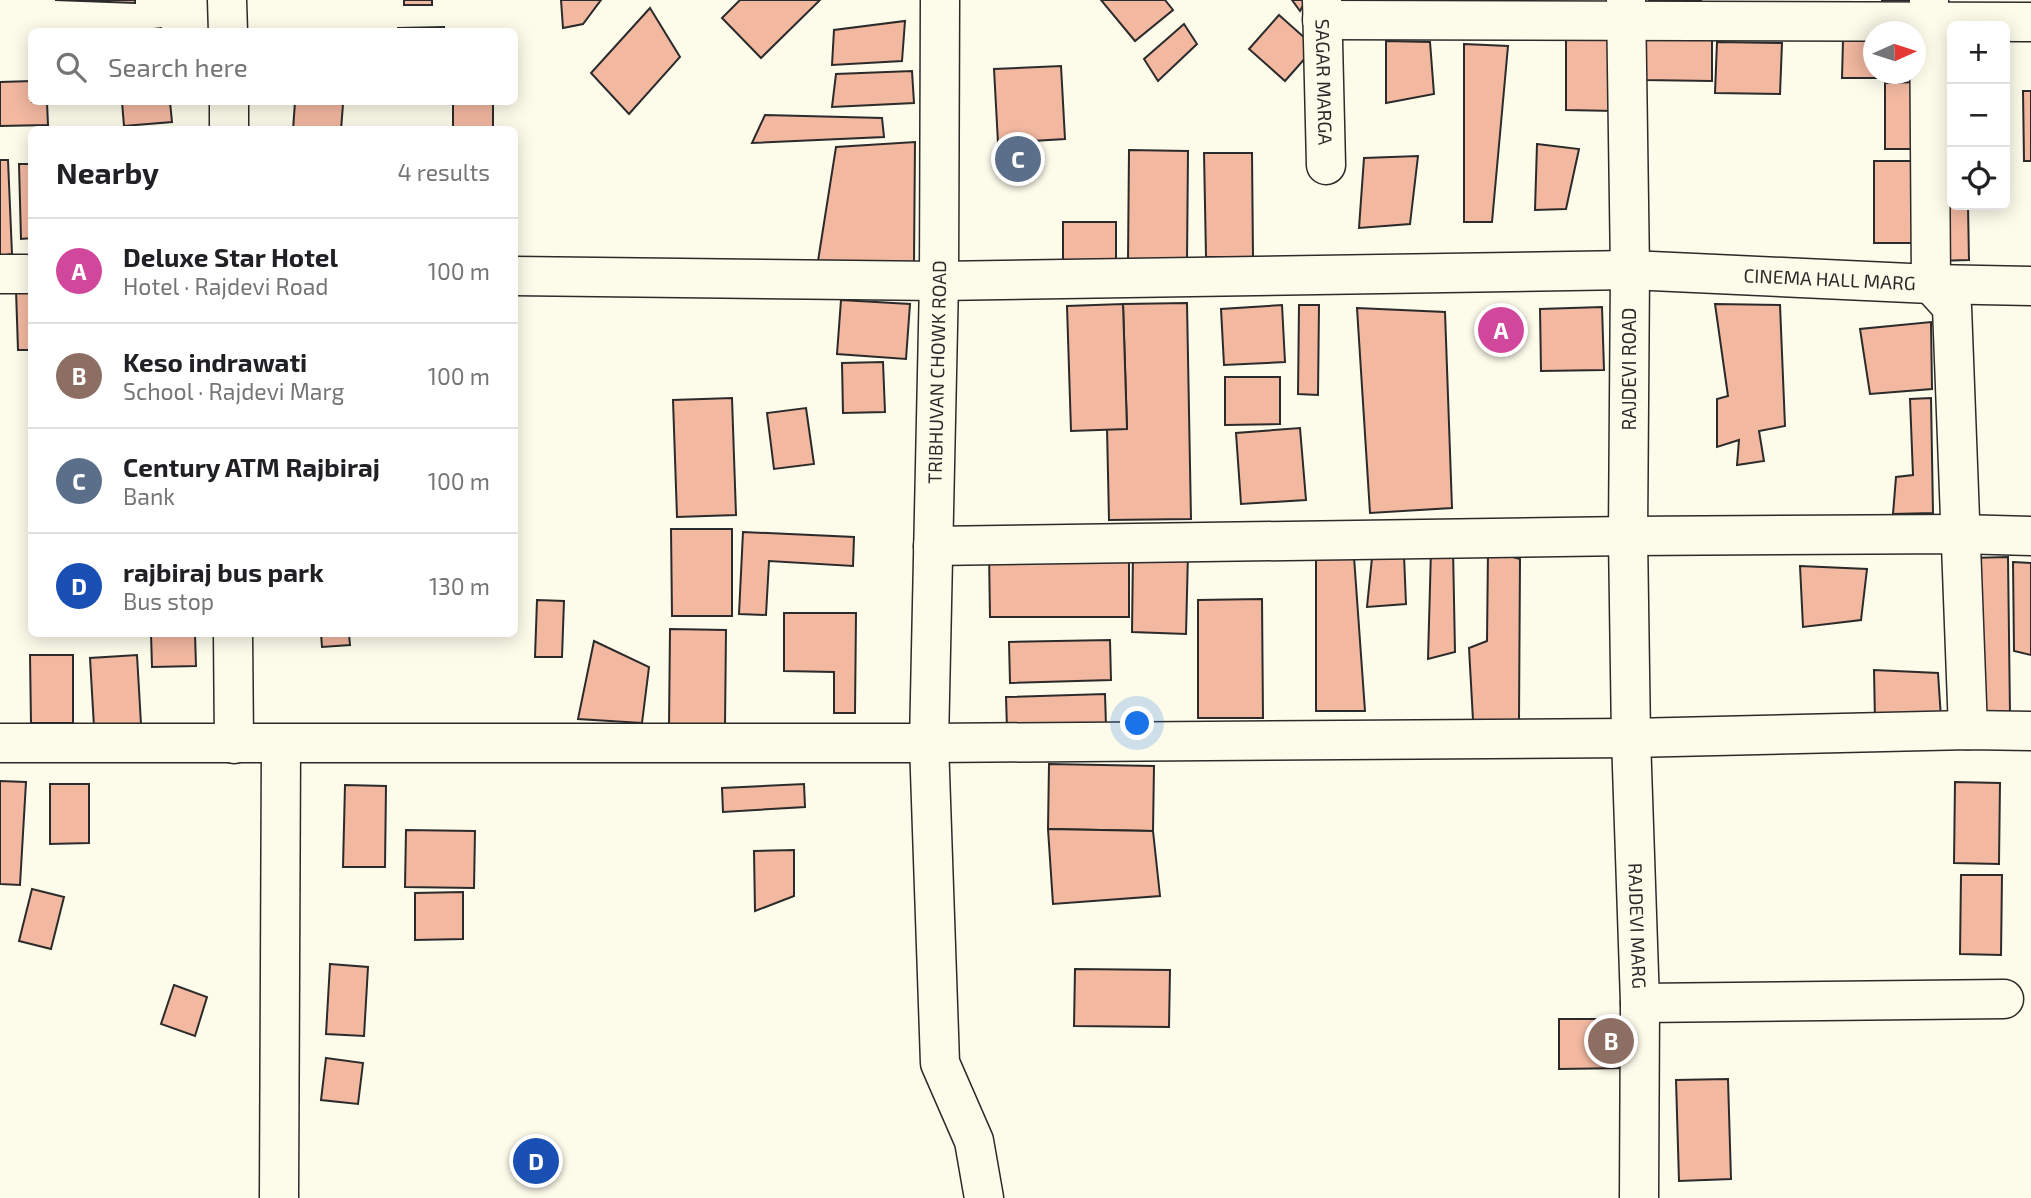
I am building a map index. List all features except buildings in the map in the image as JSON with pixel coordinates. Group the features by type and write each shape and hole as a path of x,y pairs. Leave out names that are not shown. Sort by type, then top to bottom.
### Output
{"street":[{"path":"228,0 228,28"},
{"name":"TRIBHUVAN CHOWK ROAD","path":"940,0 939,281 929,743 940,1063 974,1141 984,1198"},
{"path":"1322,10 1929,12 2031,22"},
{"name":"SAGAR MARGA","path":"1322,10 1326,165"},
{"name":"RAJDEVI ROAD","path":"1627,11 1631,738"},
{"path":"1929,12 1931,284 1952,307 1968,730"},
{"path":"229,105 229,126"},
{"name":"CINEMA HALL MARG","path":"518,276 939,281 1630,270 2031,286"},
{"path":"0,274 28,274"},
{"path":"933,546 1628,536 2031,536"},
{"path":"233,637 234,744"},
{"path":"0,743 929,743 1631,738 1968,730 2031,731"},
{"name":"RAJDEVI MARG","path":"1631,738 1640,1003 1639,1198"},
{"path":"279,1198 281,744"},
{"path":"1640,1003 2004,999"}],"place":[{"name":"Century ATM Rajbiraj","path":"1018,159"},
{"name":"Deluxe Star Hotel","path":"1501,330"},
{"name":"Keso indrawati","path":"1611,1041"},
{"name":"rajbiraj bus park","path":"536,1161"}]}
